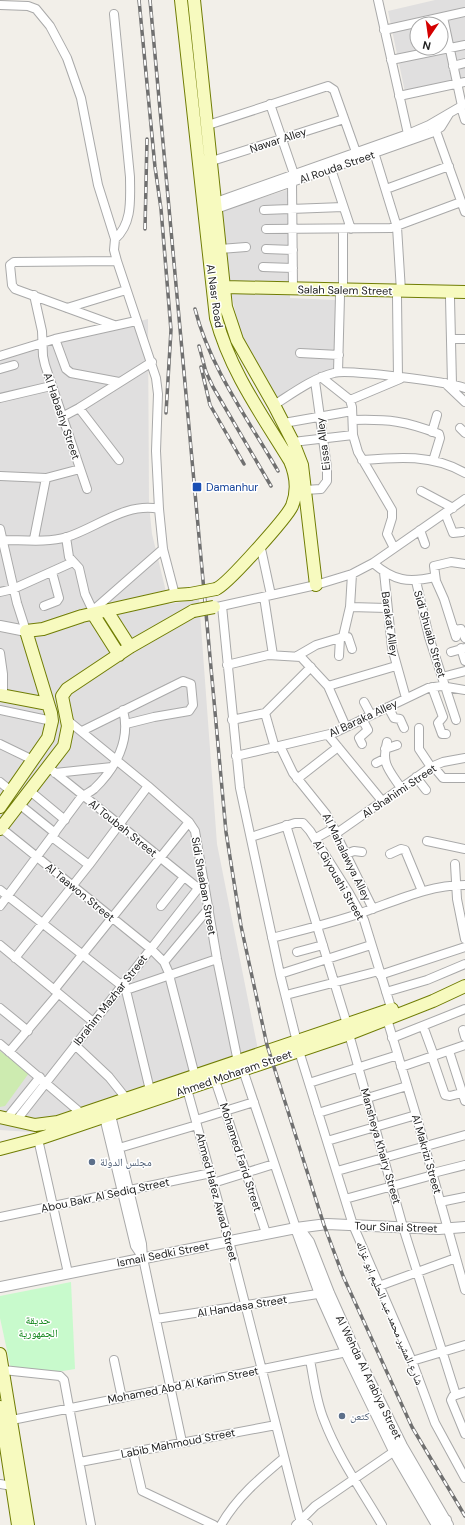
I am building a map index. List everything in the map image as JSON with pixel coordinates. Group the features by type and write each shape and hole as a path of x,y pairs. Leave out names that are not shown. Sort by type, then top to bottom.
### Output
{"main road":[{"name":"Al Nasr Road","path":"26,631 52,627 89,614 175,595 216,589 231,578 288,513 294,496 295,487 293,469 232,364 224,346 216,313 181,0"},
{"name":"Al Nasr Road","path":"194,0 226,306 237,340 245,357 284,423 302,465 316,585"},
{"name":"Salah Salem Street","path":"224,291 293,289 341,293"},
{"name":"Salah Salem Street","path":"224,291 399,294 465,292"},
{"name":"Salah Salem Street","path":"399,294 465,299"},
{"path":"224,346 230,346 237,340"},
{"path":"232,364 236,359 245,357"},
{"path":"288,513 307,513"},
{"path":"0,828 30,791 51,770 62,749 67,733 66,719 62,703 65,692 130,647 193,611 218,606"},
{"path":"106,611 130,647"},
{"path":"89,614 119,655"},
{"path":"0,807 48,738 52,721 26,631"},
{"path":"1,695 48,704"},
{"path":"48,738 62,749"},
{"name":"Ahmed Moharam Street","path":"391,1015 465,978"},
{"name":"Ahmed Moharam Street","path":"0,1149 38,1139 108,1116 150,1090 194,1076 241,1066 433,1001 465,986"},
{"name":"Ahmed Moharam Street","path":"11,1116 26,1124 44,1125 82,1114 187,1089 215,1080 241,1066"},
{"path":"0,1354 28,1525"},
{"path":"0,1411 3,1448 12,1486 18,1525"}],"street":[{"path":"378,0 408,134"},
{"path":"0,5 28,6 36,9 59,40 73,71 81,98 98,185 115,239 114,250 116,261 136,321 152,362 158,394 156,451 159,509 163,549 175,595"},
{"path":"447,16 465,12"},
{"path":"114,14 130,177 130,202 126,223 115,239"},
{"path":"384,30 409,24"},
{"path":"449,44 453,66 461,83 462,105 465,120"},
{"path":"391,60 465,45"},
{"path":"453,66 465,63"},
{"path":"399,96 461,83"},
{"path":"208,125 328,86 334,90 356,152"},
{"path":"270,104 293,178 293,289"},
{"name":"Al Rouda Street","path":"293,178 330,169 408,134 450,113 462,105"},
{"name":"Al Rouda Street","path":"216,206 293,178 356,152 373,150 436,131 445,122 450,113"},
{"name":"Nawar Alley","path":"212,161 344,118"},
{"path":"436,131 465,212"},
{"path":"373,150 397,227 399,378"},
{"path":"386,189 449,166"},
{"path":"330,169 352,229"},
{"path":"266,229 384,229 397,227 461,202"},
{"path":"264,210 344,207"},
{"path":"338,372 343,229"},
{"path":"220,249 246,246"},
{"path":"266,249 293,250"},
{"path":"114,325 13,288 10,269 12,262 116,261"},
{"path":"263,267 293,268"},
{"path":"67,308 126,290"},
{"name":"Al Habashy Street","path":"34,296 43,342 43,356 51,386 87,489"},
{"path":"450,298 451,339 448,384 465,402"},
{"path":"1,353 136,321"},
{"path":"55,339 66,369 71,373 119,382"},
{"path":"451,339 465,339"},
{"path":"300,353 339,355"},
{"path":"62,417 152,362"},
{"path":"0,369 14,365"},
{"path":"274,405 318,379 338,372 448,384 465,388"},
{"path":"350,400 399,378"},
{"path":"318,379 350,400 353,435 362,460 390,506 392,518 387,534 394,548"},
{"name":"Eissa Alley","path":"305,490 321,489 326,484 327,468 320,416 318,379"},
{"path":"0,398 51,386"},
{"path":"79,408 119,460"},
{"path":"284,423 352,411"},
{"path":"432,432 437,415"},
{"path":"352,420 398,420 413,424 432,432 440,436 433,460"},
{"path":"293,442 353,435"},
{"path":"362,460 404,457 433,460 465,473"},
{"path":"0,476 46,478 80,469"},
{"path":"34,539 46,478"},
{"path":"421,491 453,508"},
{"path":"218,606 316,585 352,574 373,563 465,499"},
{"path":"2,540 66,537 132,509 148,507 159,509"},
{"path":"445,513 453,533 462,532"},
{"path":"0,530 13,589 26,631 0,626"},
{"path":"420,530 425,544"},
{"path":"66,537 69,556 79,568 89,614 163,549"},
{"path":"260,544 273,655"},
{"path":"0,592 13,589 73,562"},
{"path":"465,564 451,562 435,565 435,577 455,634 461,629 465,638"},
{"path":"373,563 384,572 396,578 416,581 435,577"},
{"path":"0,569 9,567"},
{"path":"44,606 57,601 59,598 52,572"},
{"name":"Barakat Alley","path":"384,572 392,648 406,698"},
{"path":"339,656 342,637 350,607 352,574"},
{"name":"Sidi Shuaib Street","path":"416,581 429,637 456,720"},
{"name":"شارع المشير محمد عبد الحليم ابو غزاله","path":"218,606 227,665 236,756 243,804 280,974 298,1046 353,1225 412,1362 435,1423 462,1467 465,1478"},
{"path":"350,607 387,608"},
{"path":"297,656 316,645 342,637 348,638 352,648"},
{"path":"451,652 463,648 465,661"},
{"path":"0,653 3,674 1,695"},
{"path":"227,665 257,657 273,655 297,656 303,659 328,686 346,727"},
{"path":"328,686 396,666"},
{"path":"232,720 265,713 311,667"},
{"path":"442,677 465,671"},
{"path":"82,731 183,681 189,682 192,687 193,705 189,711 126,724"},
{"path":"432,687 443,716 438,723 442,734 446,734"},
{"name":"Al Baraka Alley","path":"236,756 328,735 432,687 465,690"},
{"path":"364,702 371,715"},
{"path":"388,707 394,718 400,719 404,728"},
{"path":"0,710 52,721"},
{"path":"0,906 83,796 95,788 114,764 125,740 126,724 123,710"},
{"name":"Al Mahalawya Alley","path":"265,713 278,747 289,767 297,779 319,803 336,830 372,909"},
{"name":"Sidi Shaaban Street","path":"66,719 82,731 114,764 148,786 189,822 195,831 217,959 241,1066"},
{"path":"362,720 368,730 360,738 362,744"},
{"path":"419,728 419,749 432,767 446,779 465,778"},
{"path":"328,735 383,802"},
{"path":"0,744 33,760"},
{"path":"397,745 386,746 380,761 388,769 401,788"},
{"path":"297,779 338,747"},
{"name":"Al Shahimi Street","path":"316,838 336,830 383,802 432,767 449,760 465,758"},
{"path":"51,770 114,764"},
{"name":"Al Toubah Street","path":"51,770 198,888"},
{"path":"416,777 426,790"},
{"path":"0,782 11,791"},
{"path":"15,958 120,825 148,786"},
{"path":"30,791 65,820"},
{"path":"19,804 89,865"},
{"path":"9,1052 28,1031 82,954 189,822"},
{"name":"Al Giyoushi Street","path":"286,825 303,823 306,826 316,838 360,913 386,992 391,1015"},
{"path":"251,836 286,825"},
{"name":"Mansheya Khairy Street","path":"286,825 348,1029 403,1226 456,1395 453,1396 451,1400 465,1434"},
{"name":"Al Taawon Street","path":"0,828 151,949 161,959"},
{"path":"427,841 465,849"},
{"path":"390,854 401,849 405,850 422,891"},
{"path":"346,854 354,851 362,852"},
{"path":"455,864 455,885 459,915 465,939"},
{"path":"161,906 184,877"},
{"name":"Ibrahim Mazhar Street","path":"11,1116 75,1045 92,1022 124,986 204,881"},
{"path":"272,938 360,913 422,891 455,885 465,885"},
{"path":"0,890 124,986 150,1090"},
{"path":"194,1076 169,975 161,959 209,908"},
{"path":"0,945 92,1022"},
{"path":"297,952 323,945"},
{"path":"280,974 371,945"},
{"path":"286,995 380,973 465,947"},
{"path":"124,986 169,975 217,959"},
{"path":"386,992 427,980 465,964"},
{"path":"0,1008 28,1031"},
{"path":"392,1038 465,1009"},
{"name":"Al Makrizi Street","path":"391,1015 392,1038 425,1146 465,1290"},
{"path":"423,1026 443,1094 448,1096 464,1092"},
{"path":"0,1044 43,1079 82,1114"},
{"path":"75,1045 103,1070 129,1103"},
{"path":"401,1067 465,1046"},
{"path":"449,1051 464,1092 465,1101"},
{"path":"309,1084 398,1055"},
{"name":"Al Wehda Al Arabiya Street","path":"241,1066 296,1228 350,1352 398,1449 444,1523"},
{"name":"Mohamed Farid Street","path":"215,1080 266,1233"},
{"path":"318,1113 407,1086"},
{"name":"Ahmed Hafez Awad Street","path":"187,1089 230,1241 284,1458 298,1522"},
{"path":"119,1148 197,1123 226,1111 254,1102"},
{"path":"327,1141 416,1115"},
{"path":"108,1116 119,1148 126,1191"},
{"path":"108,1116 126,1191 142,1244 143,1258 182,1442"},
{"path":"337,1171 465,1135"},
{"path":"38,1139 68,1274"},
{"path":"214,1183 274,1164"},
{"path":"346,1199 465,1165"},
{"name":"Abou Bakr Al Sediq Street","path":"0,1217 211,1173"},
{"path":"440,1202 465,1197"},
{"name":"Ismail Sedki Street","path":"0,1287 266,1233 327,1224"},
{"name":"Tour Sinai Street","path":"327,1224 448,1229 465,1227"},
{"path":"380,1286 456,1258"},
{"name":"Al Handasa Street","path":"156,1319 325,1293"},
{"path":"412,1362 465,1345"},
{"name":"Mohamed Abd Al Karim Street","path":"12,1420 350,1352"},
{"path":"114,1360 122,1398"},
{"path":"310,1360 323,1419 354,1479 382,1525"},
{"path":"3,1370 60,1376 64,1380 91,1525"},
{"path":"456,1395 465,1392"},
{"name":"Labib Mahmoud Street","path":"80,1462 276,1425"},
{"path":"298,1522 315,1506 398,1449"},
{"path":"133,1452 142,1491 214,1525"},
{"path":"221,1525 246,1490 284,1458"},
{"path":"0,1484 12,1486"},
{"path":"298,1522 308,1525"}],"shaded area":[{"path":"435,0 465,0 465,80 405,92 388,11"},
{"path":"290,189 290,298 335,300 335,369 277,398 247,350 239,329 228,279 222,210"},
{"path":"148,319 149,505 152,534 169,604 199,599 217,844 260,1060 49,1131 30,1132 0,1130 0,355"}],"green space":[{"path":"0,1051 29,1073 5,1106 0,1107"},
{"name":"حديقة الجمهورية","path":"71,1282 75,1369 51,1373 11,1369 0,1318 0,1296"}],"railway":[{"path":"139,0 155,167 161,209 171,330 166,413"},
{"path":"150,0 226,832 241,926 267,1045 324,1225 343,1276 412,1427 465,1516"},
{"path":"145,229 147,139"},
{"path":"195,309 210,352 220,372 278,471"},
{"path":"199,346 206,372 213,387 271,486"},
{"path":"201,367 210,405 244,464"}],"place":[{"name":"Damanhur","path":"197,487"},
{"name":"مجلس الدولة","path":"92,1162"},
{"name":"كتعن","path":"342,1416"}]}
